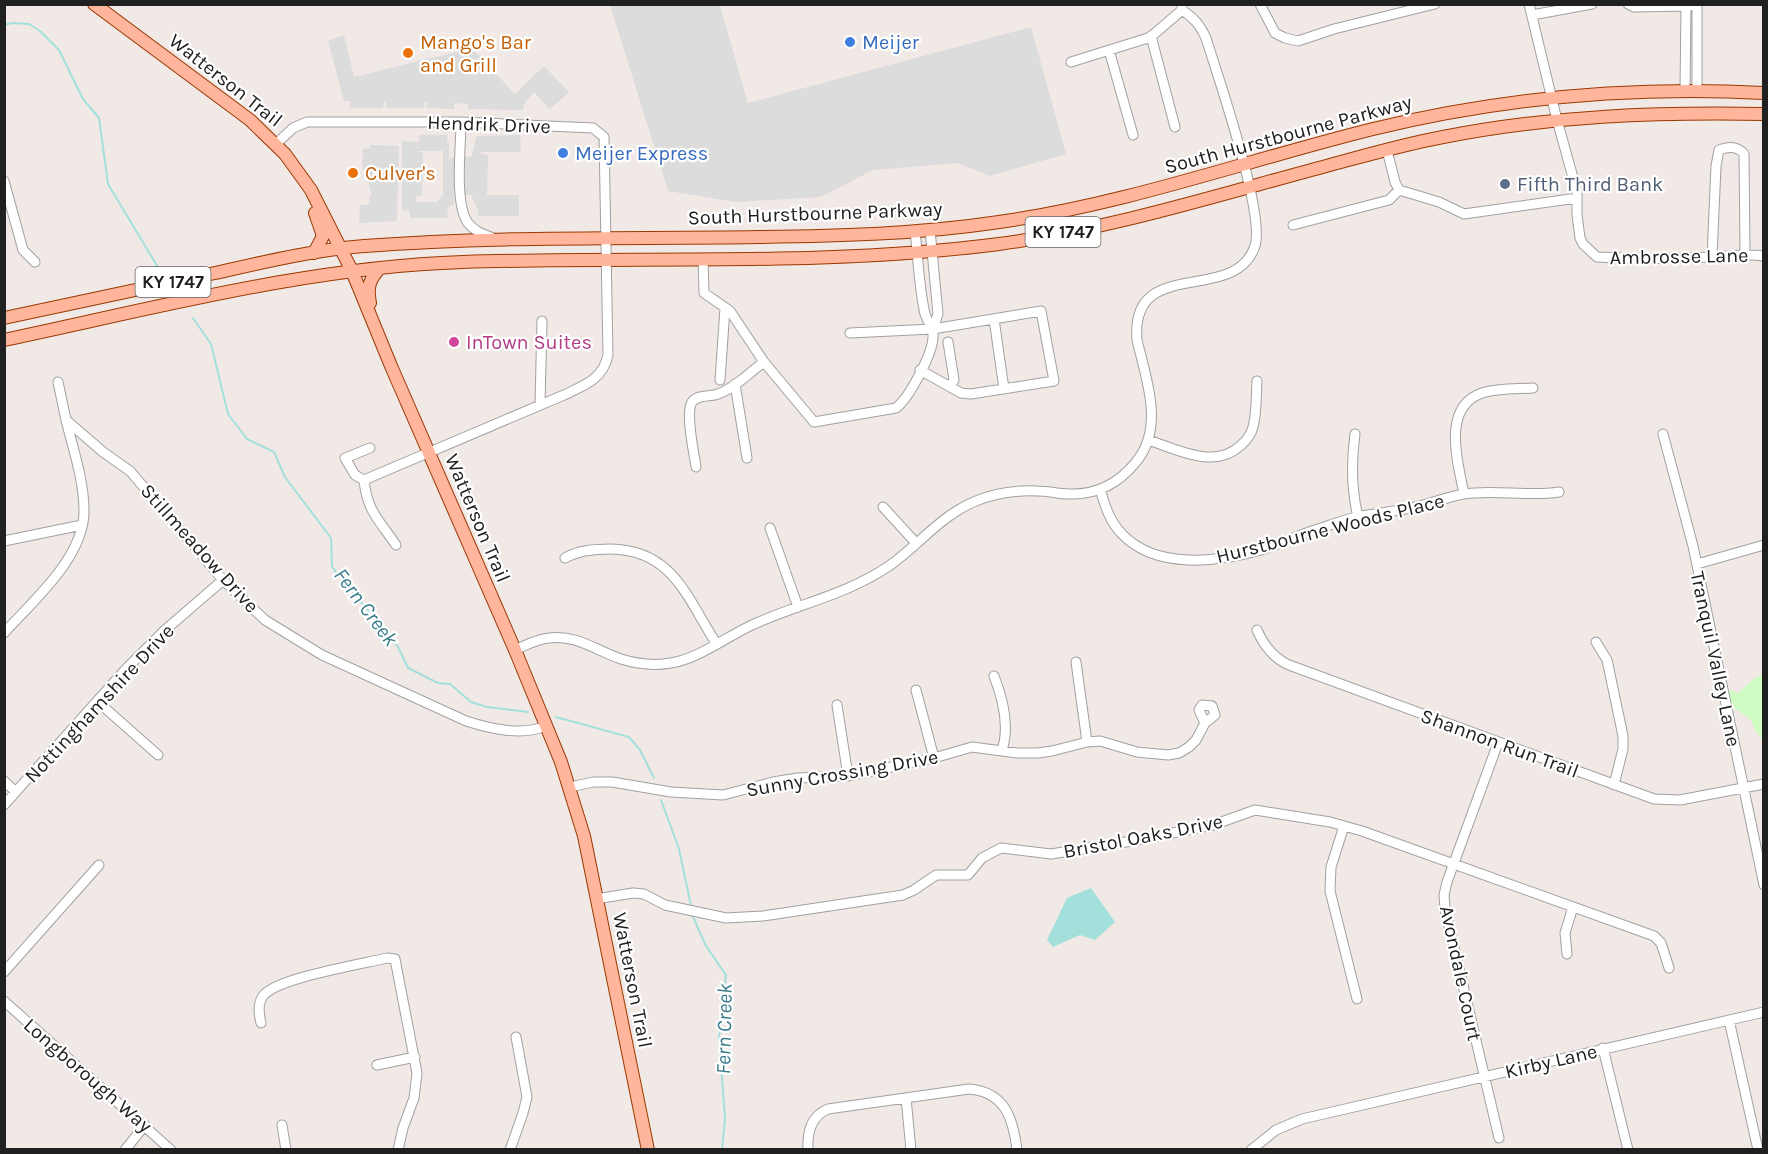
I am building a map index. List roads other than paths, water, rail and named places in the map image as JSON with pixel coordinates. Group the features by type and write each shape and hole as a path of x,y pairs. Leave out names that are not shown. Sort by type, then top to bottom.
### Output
{"main road":[{"name":"Watterson Trail","path":"94,4 238,111 276,144 296,167 342,249 515,650 570,787 584,836 648,1149"},
{"name":"South Hurstbourne Parkway","path":"4,318 269,261 342,249 499,240 860,235 998,223 1099,203 1375,129 1462,111 1620,93 1691,90 1764,93"},
{"name":"South Hurstbourne Parkway","path":"4,340 245,289 352,270 461,262 703,260 932,252 1025,240 1112,222 1441,137 1557,120 1652,114 1764,114"},
{"path":"314,254 323,236 313,208 315,198"},
{"path":"372,319 368,287 369,281 380,268"}],"street":[{"path":"1260,4 1275,33 1298,41 1334,29 1436,4"},
{"name":"Ambrosse Lane","path":"1529,4 1577,198 1580,238 1583,244 1597,257 1657,259 1745,253 1764,255"},
{"path":"1532,15 1592,4"},
{"path":"1628,4 1634,7 1698,5 1691,90"},
{"path":"1686,6 1691,90"},
{"path":"515,650 540,640 561,637 579,641 620,659 652,664 678,661 695,655 754,624 839,593 868,579 890,565 951,515 983,498 1018,491 1070,494 1100,489 1126,473 1142,453 1148,440 1152,409 1137,340 1140,311 1148,300 1164,288 1213,279 1233,272 1245,262 1253,250 1257,225 1243,165 1206,38 1193,17 1182,7 1151,36 1071,62"},
{"path":"1151,36 1175,128"},
{"path":"1109,50 1132,135"},
{"name":"Hendrik Drive","path":"276,144 293,128 307,122 461,122 593,128 598,130 605,142 604,239"},
{"path":"461,122 460,197 462,212 468,224 479,233 499,240"},
{"path":"1712,257 1716,166 1719,150 1728,146 1739,149 1744,154 1745,253"},
{"path":"1387,150 1399,190 1439,202 1464,214 1577,198"},
{"path":"4,181 23,250 35,262"},
{"path":"1293,225 1389,200 1399,190"},
{"path":"703,260 704,294 725,308 764,362 813,422 896,408 905,399 930,354 933,329 938,314 930,230"},
{"path":"915,231 926,315 933,329"},
{"path":"370,448 345,458 355,476 364,480 591,383 602,372 608,355 604,239"},
{"path":"720,380 725,308"},
{"path":"850,333 933,329 1041,311 1054,381 971,394 961,393 920,370"},
{"path":"994,319 1004,389"},
{"path":"540,404 542,321"},
{"path":"948,342 954,380 950,386"},
{"path":"696,467 689,414 691,404 696,398 718,394 764,362"},
{"path":"1148,440 1204,457 1222,457 1233,452 1252,431 1257,381"},
{"path":"4,633 69,558 77,543 82,525 84,510 82,492 58,382"},
{"path":"735,384 747,458"},
{"path":"1464,494 1455,432 1464,405 1481,393 1533,388"},
{"name":"Stillmeadow Drive","path":"66,420 103,452 130,471 223,580 248,606 286,635 356,672 480,726 531,731 546,726"},
{"path":"1355,434 1351,471 1358,517"},
{"name":"Tranquil Valley Lane","path":"1663,434 1697,564 1764,885"},
{"path":"364,480 369,507 396,545"},
{"name":"Hurstbourne Woods Place","path":"1100,489 1109,515 1122,535 1161,556 1188,560 1215,560 1243,555 1358,517 1407,509 1464,494 1559,492"},
{"path":"883,507 916,543"},
{"path":"4,541 82,525"},
{"path":"770,528 798,607"},
{"path":"1697,564 1764,544"},
{"path":"566,558 585,551 618,549 642,553 658,561 681,585 716,643"},
{"name":"Nottinghamshire Drive","path":"4,805 97,701 164,631 223,580"},
{"name":"Shannon Run Trail","path":"1257,630 1268,650 1283,663 1654,799 1680,801 1764,784"},
{"path":"1596,642 1608,660 1623,736 1623,749 1614,785"},
{"path":"1076,662 1087,742"},
{"path":"994,676 1003,706 1005,723 1002,750"},
{"path":"916,690 934,758"},
{"path":"97,701 158,755"},
{"path":"837,705 848,776"},
{"name":"Sunny Crossing Drive","path":"570,787 593,782 612,782 671,792 723,795 798,778 848,776 934,758 972,747 1038,753 1087,742 1111,744 1151,755 1168,755 1179,753 1189,747 1196,740 1205,723"},
{"name":"Avondale Court","path":"1498,742 1445,890 1445,909 1499,1138"},
{"path":"4,781 16,792"},
{"name":"Bristol Oaks Drive","path":"596,899 633,893 644,894 665,905 726,918 755,917 903,895 936,875 968,875 982,858 1001,848 1050,854 1213,825 1255,810 1344,826 1654,936 1661,943 1669,968"},
{"path":"1344,826 1331,867 1330,891 1357,999"},
{"path":"4,972 99,865"},
{"path":"1567,954 1564,940 1573,908"},
{"path":"261,1023 260,1000 273,988 315,975 387,958 395,959 417,1073 416,1089 398,1149"},
{"name":"Longborough Way","path":"4,1001 171,1149"},
{"name":"Kirby Lane","path":"1251,1149 1276,1130 1302,1119 1764,1012"},
{"path":"1729,1020 1758,1149"},
{"path":"510,1149 527,1096 516,1036"},
{"path":"1603,1048 1628,1149"},
{"path":"377,1065 415,1057"},
{"path":"808,1149 813,1122 821,1112 835,1108 969,1089 989,1093 1000,1100 1014,1129 1017,1149"},
{"path":"906,1098 911,1149"},
{"path":"125,1149 145,1125"},
{"path":"282,1125 286,1149"}],"water":[{"path":"1091,888 1115,922 1095,940 1080,935 1053,947 1047,940 1067,898"}],"waterway":[{"name":"Fern Creek","path":"4,25 29,24 40,31 59,50 83,99 99,118 108,184 159,269"},
{"name":"Fern Creek","path":"193,318 211,344 228,414 247,439 274,452 285,477 331,538 332,567 398,647 408,668 438,683 450,684 471,702 487,707 528,712"},
{"name":"Fern Creek","path":"556,717 629,737 640,750 654,778"},
{"name":"Fern Creek","path":"661,800 679,849 691,906"},
{"name":"Fern Creek","path":"693,917 706,946 726,975 722,1003 724,1019 721,1023 719,1038 725,1118 722,1150"}],"place":[{"name":"Meijer","path":"850,42"},
{"name":"Mango's Bar and Grill","path":"408,53"},
{"name":"Meijer Express","path":"563,153"},
{"name":"Culver's","path":"353,173"},
{"name":"Fifth Third Bank","path":"1505,184"},
{"name":"InTown Suites","path":"454,342"}]}
